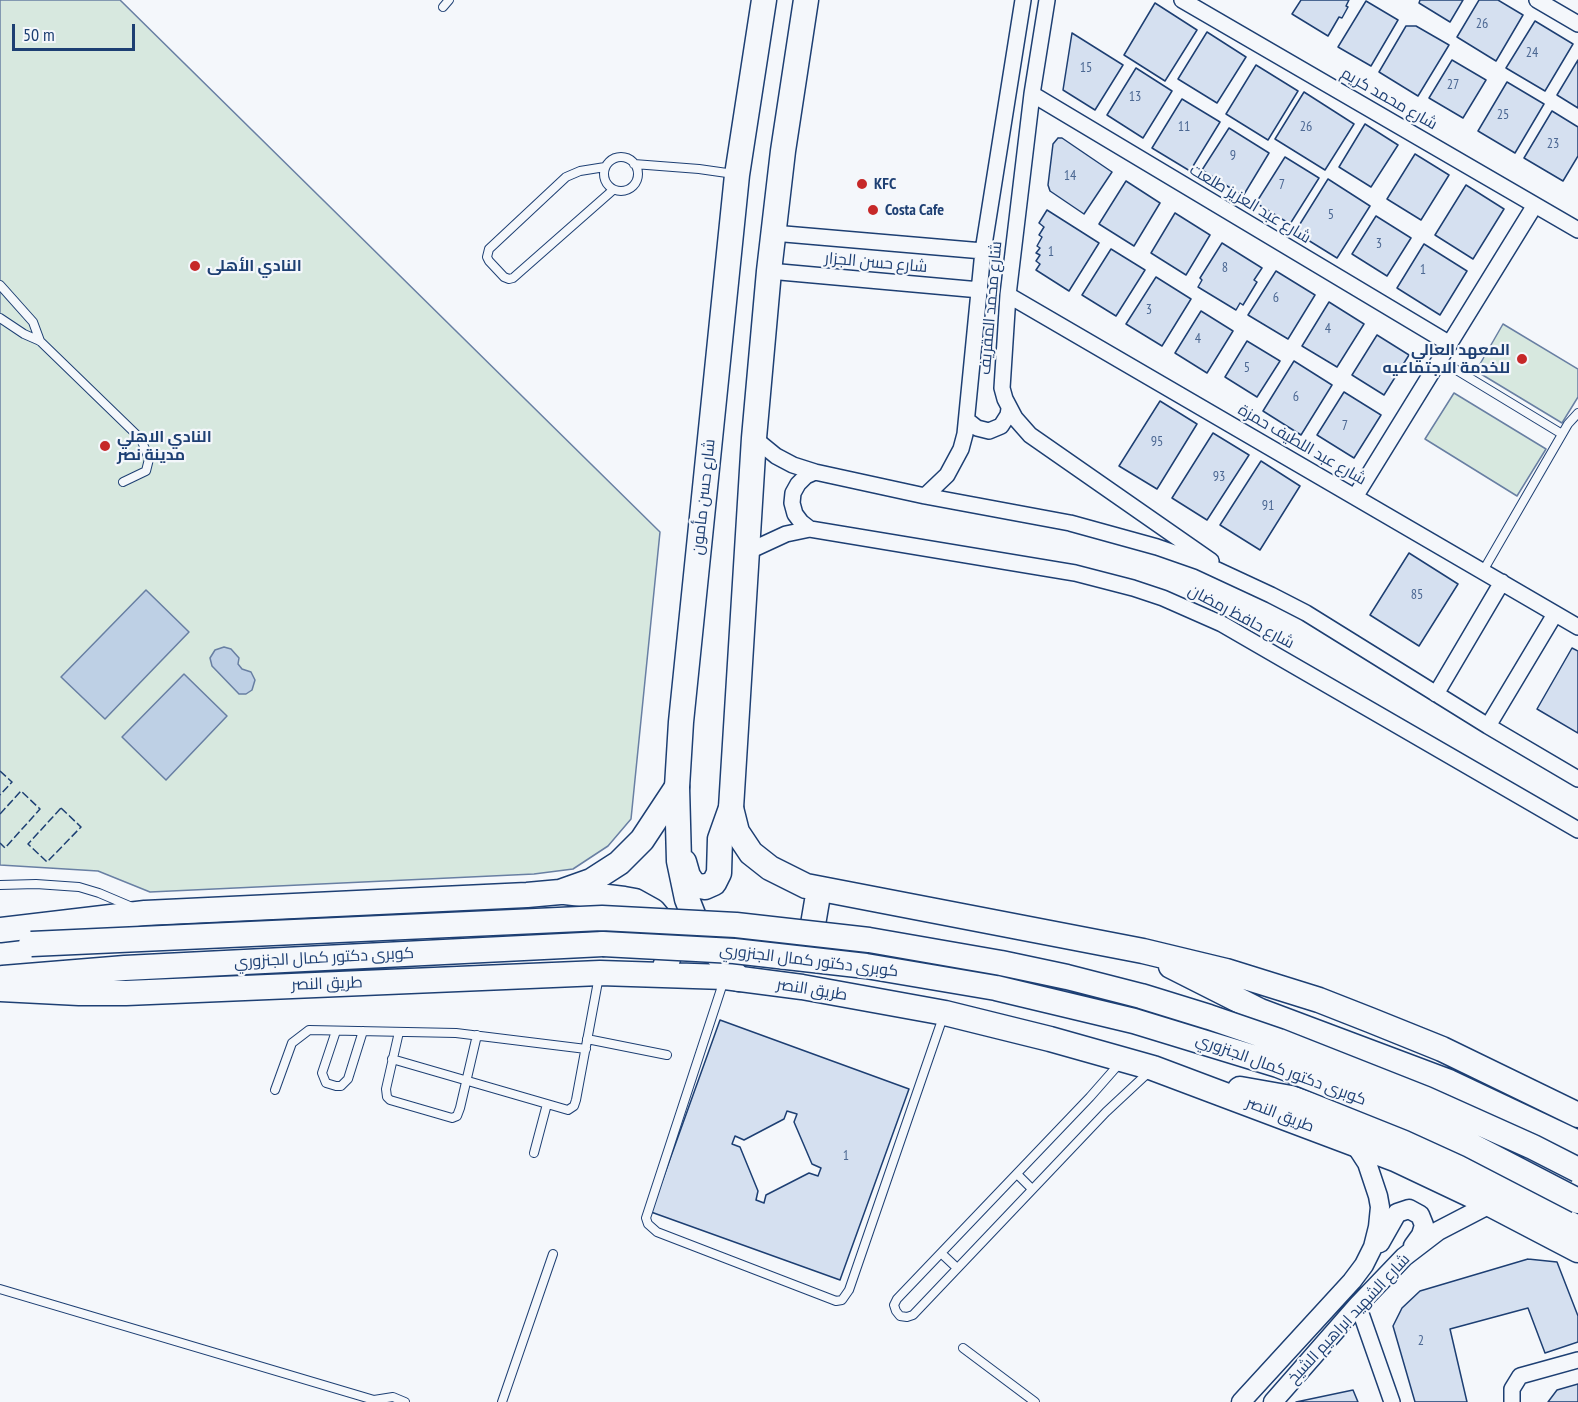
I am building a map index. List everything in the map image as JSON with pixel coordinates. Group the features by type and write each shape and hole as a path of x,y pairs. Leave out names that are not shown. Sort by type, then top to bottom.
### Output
{"main road":[{"name":"شارع حسن مأمون","path":"732,978 694,917 682,880 676,787 737,175 764,0"},
{"path":"679,842 690,881 699,887 710,886 718,878 720,839 731,808 754,438 768,271 789,104 806,0"},
{"path":"560,892 591,881 619,863 642,840 676,787"},
{"path":"731,808 737,832 751,853 770,868 794,881 819,889 1143,951 1226,971 1319,1000 1442,1049 1578,1115"},
{"path":"802,987 819,889"},
{"path":"0,930 145,913 560,892 635,901 653,911 668,929 670,940 667,964 662,975"},
{"name":"كوبرى دكتور كمال الجنزوري","path":"0,943 31,944 602,918 736,925 869,940 1045,972 1141,996 1209,1017 1279,1041 1416,1095 1533,1147 1578,1170"},
{"name":"كوبرى دكتور كمال الجنزوري","path":"0,978 125,968 603,944 734,951 866,966 986,986 1061,1002 1186,1035 1278,1065 1460,1140 1578,1201"},
{"path":"1143,951 1260,1011 1408,1066 1509,1109 1578,1143"},
{"name":"طريق النصر","path":"0,990 126,993 600,973 732,978 802,987 945,1013 1153,1068 1395,1159 1490,1204 1578,1250"},
{"path":"1196,1083 1257,1091 1300,1101 1366,1125 1487,1180 1578,1228"}],"street":[{"name":"شارع محمد المقريف","path":"925,496 942,481 955,463 966,435 983,251 1023,0"},
{"name":"شارع محمد المقريف","path":"1047,0 1032,94 1008,295 1002,388 1009,409 1030,435 1236,578"},
{"name":"شارع محمد كريم","path":"1182,0 1578,230"},
{"path":"1538,0 1578,24"},
{"name":"شارع عبد العزيز طلعت","path":"1032,94 1450,344"},
{"path":"1355,497 1535,205"},
{"name":"شارع حسن الجزار","path":"773,233 983,251"},
{"name":"شارع حسن الجزار","path":"768,271 980,290"},
{"name":"شارع عبد اللطيف حمزة","path":"1008,295 1578,627"},
{"path":"967,420 977,428 989,431 1006,421 1009,409"},
{"name":"شارع حافظ رمضان","path":"754,438 776,456 793,465 815,472 925,496 1070,523 1114,534 1157,547 1236,578 1306,613 1578,779"},
{"path":"810,529 795,514 792,503 793,493 798,484 806,476 815,472"},
{"name":"شارع حافظ رمضان","path":"747,552 786,534 810,529 1075,573 1163,598 1222,624 1578,830"},
{"path":"1436,694 1502,582"},
{"path":"1488,726 1555,614"},
{"name":"شارع الشهيد ابراهيم الشيخ","path":"1241,1402 1352,1281 1364,1265 1373,1247 1380,1207 1371,1173 1354,1143"},
{"name":"شارع الشهيد ابراهيم الشيخ","path":"1273,1402 1358,1305 1404,1257 1438,1231 1490,1204"},
{"path":"1364,1265 1381,1242 1397,1213 1409,1209 1420,1215 1424,1225 1421,1235 1404,1257"},
{"path":"1358,1305 1392,1402"},
{"path":"1512,1402 1512,1389 1520,1376 1578,1360"}],"lane":[{"path":"443,7 449,0"},
{"path":"634,164 638,177 631,188 619,192 612,190 606,184 603,176 605,167 611,160 621,157 634,164 699,169 737,175"},
{"path":"605,167 580,171 566,177 489,249 487,257 489,261 504,277 513,278 612,190"},
{"path":"0,285 33,322 40,341"},
{"path":"0,318 24,334 40,341 141,439 149,459 146,471 123,483"},
{"path":"1440,360 1563,434"},
{"path":"1484,572 1563,434 1578,413"},
{"path":"0,885 36,884 79,887 145,913"},
{"path":"392,1059 568,1110 574,1106 600,973"},
{"path":"732,978 646,1218 648,1224 657,1232 836,1300 842,1300 849,1290 945,1013"},
{"path":"275,1090 292,1043 309,1030 456,1033 586,1049"},
{"path":"336,1031 322,1073 326,1083 341,1086 348,1079 363,1031"},
{"path":"399,1032 386,1089 387,1097 390,1100 448,1118 457,1116 477,1035"},
{"path":"588,1040 667,1055"},
{"path":"1123,1059 1090,1097 897,1299 894,1305 900,1316 913,1315 1106,1112 1153,1068"},
{"path":"534,1153 548,1104"},
{"path":"1017,1174 1032,1189"},
{"path":"941,1253 957,1268"},
{"path":"501,1402 553,1254"},
{"path":"0,1289 374,1400 393,1397 405,1402"},
{"path":"963,1347 1035,1402"}],"shaded area":[{"name":"النادي الأهلى","path":"0,0 120,0 660,532 631,819 608,846 573,869 534,874 150,892 98,871 0,865"},
{"path":"1503,324 1578,369 1578,397 1562,423 1476,371"},
{"path":"1454,393 1546,449 1517,496 1425,439"}],"water":[{"path":"146,590 189,632 105,719 61,677"},
{"path":"224,647 231,649 239,658 238,664 242,669 251,672 255,680 252,690 246,694 239,694 212,666 210,658 215,650"},
{"path":"184,674 227,716 166,780 122,737"}],"building":[{"path":"1301,0 1349,0 1342,18 1339,17 1328,36 1292,14"},
{"path":"1420,0 1463,0 1450,22 1419,3"},
{"path":"1479,0 1498,0 1523,15 1496,61 1457,37"},
{"path":"1366,1 1398,20 1371,66 1338,47"},
{"path":"1155,3 1197,30 1165,81 1124,55"},
{"path":"1535,21 1573,44 1545,91 1506,68"},
{"path":"1406,26 1416,26 1449,45 1418,96 1379,72"},
{"path":"1207,32 1246,57 1217,103 1178,79"},
{"path":"1072,33 1123,65 1095,110 1063,90"},
{"path":"1452,60 1486,80 1463,118 1429,98"},
{"path":"1578,60 1578,108 1557,95"},
{"path":"1256,65 1298,91 1268,140 1226,114"},
{"path":"1136,68 1172,91 1143,138 1107,115"},
{"path":"1507,82 1544,104 1515,153 1478,131"},
{"path":"1304,92 1354,124 1325,170 1275,139"},
{"path":"1182,99 1220,122 1190,171 1152,148"},
{"path":"1552,111 1578,127 1578,156 1563,181 1524,158"},
{"path":"1365,124 1398,145 1371,187 1339,167"},
{"path":"1229,128 1269,153 1243,196 1202,170"},
{"path":"1058,138 1062,138 1112,172 1084,214 1050,191 1048,185 1053,144"},
{"path":"1415,154 1449,175 1421,220 1387,199"},
{"path":"1285,157 1319,178 1290,224 1256,203"},
{"path":"1328,179 1370,206 1337,258 1295,232"},
{"path":"1126,181 1160,203 1134,246 1099,224"},
{"path":"1466,185 1504,209 1473,259 1435,235"},
{"path":"1047,210 1099,243 1069,291 1036,270 1040,264 1036,261 1040,255 1036,253 1040,248 1037,246 1042,237 1039,235 1044,227 1039,223"},
{"path":"1175,213 1210,235 1186,275 1151,253"},
{"path":"1376,216 1411,238 1387,276 1352,254"},
{"path":"1222,243 1262,268 1254,280 1257,282 1243,305 1240,303 1236,310 1198,287 1202,280 1200,278"},
{"path":"1424,244 1467,271 1440,315 1397,288"},
{"path":"1111,249 1145,270 1116,316 1082,295"},
{"path":"1276,271 1315,295 1288,339 1248,315"},
{"path":"1156,277 1191,299 1162,346 1126,324"},
{"path":"1329,302 1364,324 1337,367 1302,346"},
{"path":"1201,311 1233,331 1207,373 1175,353"},
{"path":"1377,335 1409,355 1384,395 1352,375"},
{"path":"1247,341 1280,361 1257,397 1225,377"},
{"path":"1294,361 1332,385 1301,435 1263,411"},
{"path":"1344,392 1381,415 1354,458 1317,435"},
{"path":"1160,401 1197,424 1157,489 1119,466"},
{"path":"1213,433 1249,455 1207,520 1172,498"},
{"path":"1261,461 1300,486 1260,550 1220,525"},
{"path":"1409,553 1458,584 1419,646 1370,615"},
{"path":"1572,648 1578,651 1578,733 1537,709"},
{"path":"720,1020 909,1089 840,1280 651,1212","holes":["787,1111 797,1114 794,1122 812,1164 821,1168 818,1176 809,1173 766,1195 764,1203 756,1200 758,1191 740,1147 732,1144 735,1136 744,1140 784,1119"]},
{"path":"1528,1259 1557,1262 1578,1316 1578,1342 1545,1353 1528,1308 1450,1329 1467,1402 1415,1402 1393,1326 1402,1308 1420,1291"},
{"path":"1578,1384 1578,1402 1548,1402 1557,1390"},
{"path":"1353,1390 1358,1402 1296,1402"}],"fence":[{"path":"0,771 12,782 0,795"},
{"path":"0,814 21,791 40,809 5,848 0,843"},
{"path":"61,808 81,827 47,862 28,844 61,808"}],"place":[{"name":"KFC","path":"862,184"},
{"name":"Costa Cafe","path":"873,210"},
{"name":"النادي الأهلى","path":"195,266"},
{"name":"المعهد العالي للخدمة الاجتماعيه","path":"1522,359"},
{"name":"النادي الاهلي مدينة نصر","path":"105,446"}]}
